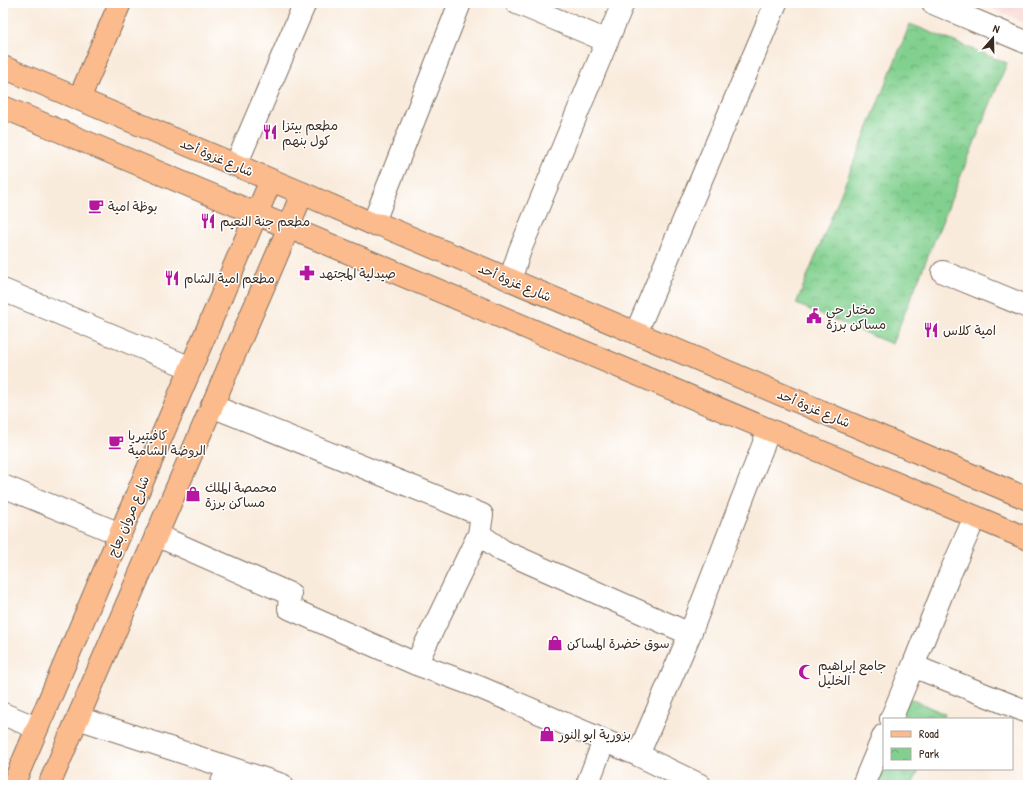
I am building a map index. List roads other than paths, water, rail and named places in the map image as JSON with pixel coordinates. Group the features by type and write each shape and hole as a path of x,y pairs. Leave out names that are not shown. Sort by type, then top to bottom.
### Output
{"main road":[{"path":"79,99 120,3"},
{"name":"شارع غزوة أحد","path":"3,67 373,224 381,225 1028,498"},
{"path":"3,107 1028,539"},
{"name":"شارع مروان بعاج","path":"13,785 272,180"},
{"path":"49,785 302,193"}],"street":[{"path":"236,165 305,3"},
{"path":"373,224 460,3"},
{"path":"517,3 607,41"},
{"path":"510,280 520,250 622,3"},
{"path":"636,333 776,3"},
{"path":"933,3 1028,43"},
{"path":"943,272 1028,308"},
{"path":"3,290 191,368"},
{"path":"212,406 482,515 479,534 416,664"},
{"path":"638,755 690,634 769,430"},
{"path":"3,486 120,534"},
{"path":"891,718 948,578 975,517"},
{"path":"479,534 503,551 690,634"},
{"path":"156,535 290,594 289,608 416,664 479,687 638,755 698,785"},
{"path":"913,666 1028,712"},
{"path":"3,714 37,728"},
{"path":"78,718 225,776 282,785"},
{"path":"863,785 883,737"},
{"path":"587,785 604,741"}],"place":[{"name":"مطعم بيتزا كول بنهم","path":"270,132"},
{"name":"بوظة امية","path":"96,206"},
{"name":"مطعم جنة النعيم","path":"208,221"},
{"name":"صيدلية المجتهد","path":"307,273"},
{"name":"مطعم امية الشام","path":"172,278"},
{"name":"مختار حي مساكن برزة","path":"814,316"},
{"name":"امية كلاس","path":"931,330"},
{"name":"كافيتيريا الروضة الشامية","path":"116,442"},
{"name":"محمصة الملك مساكن برزة","path":"193,494"},
{"name":"سوق خضرة المساكن","path":"555,643"},
{"name":"جامع إبراهيم الخليل","path":"806,672"},
{"name":"بزورية ابو النور","path":"547,734"}]}
